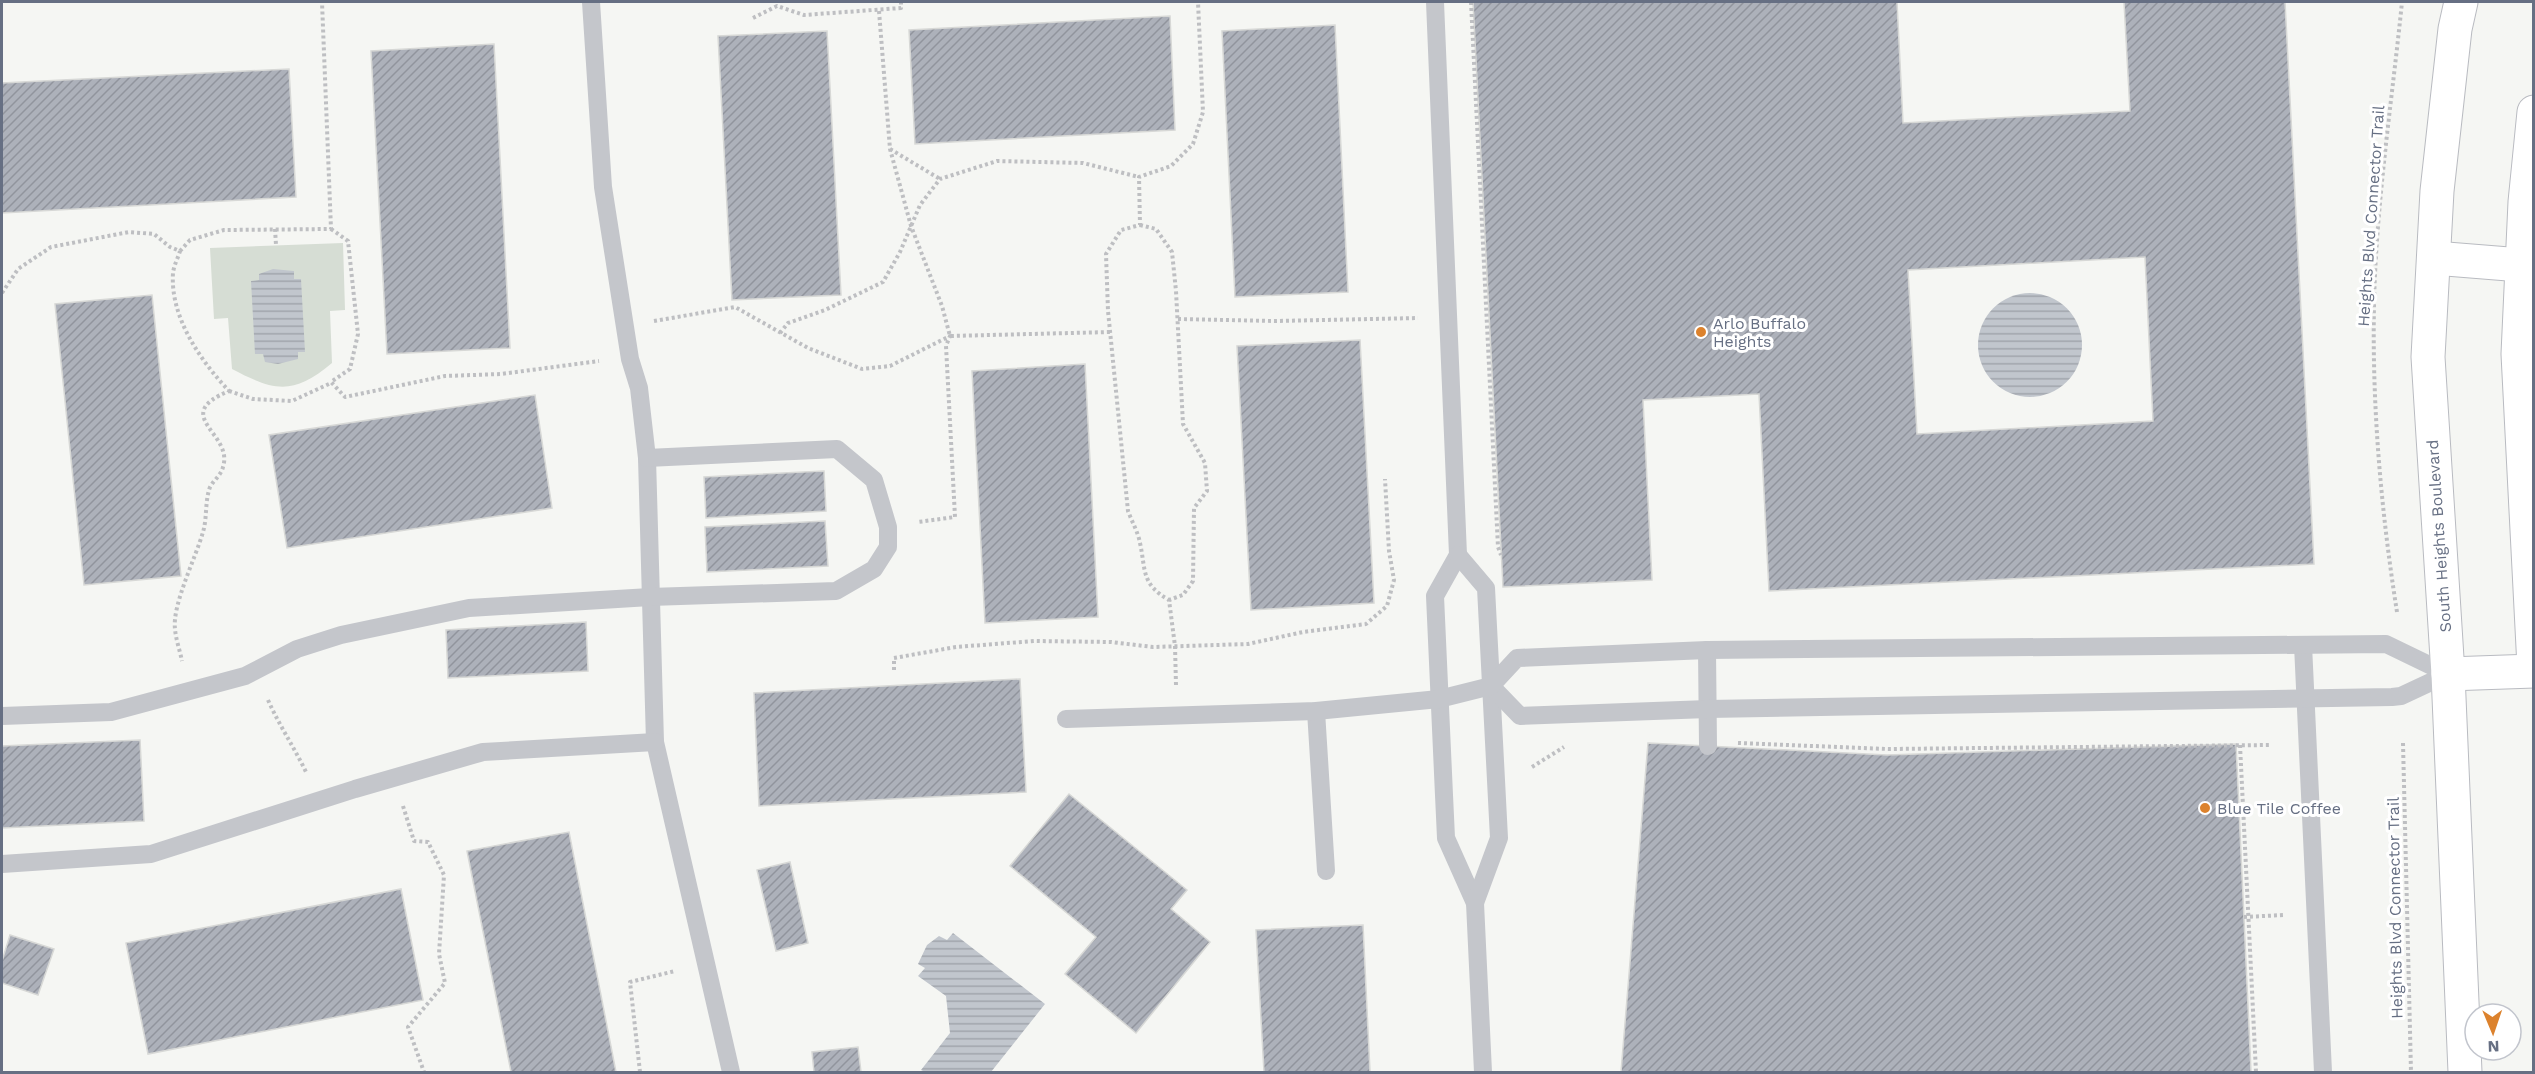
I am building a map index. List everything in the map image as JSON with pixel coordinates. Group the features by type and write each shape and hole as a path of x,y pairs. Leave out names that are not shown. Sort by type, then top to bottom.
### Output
{"main road":[{"name":"South Heights Boulevard","path":"2461,2 2438,180 2428,357 2448,674 2465,1072"},
{"path":"2448,674 2534,669 2518,354 2521,265 2533,114"},
{"path":"2434,258 2521,265"}],"lane":[{"path":"591,2 603,187 630,359 639,388 647,458 655,742 730,1072"},
{"path":"1435,2 1458,555 1435,596 1439,699 1446,838 1475,903 1483,1072"},
{"path":"2,716 111,712 244,676 297,649 341,635 469,608 650,597 836,591 874,569 888,547 888,527 874,480 837,449 647,458"},
{"path":"1458,555 1486,588 1499,838 1475,903"},
{"path":"1066,718 1316,711 1439,699 1491,686 1517,658 1707,650 2386,644 2448,674"},
{"path":"2303,645 2323,1072"},
{"path":"1707,650 1708,746"},
{"path":"1491,686 1520,716 1708,709 2392,697 2448,674"},
{"path":"1316,711 1326,871"},
{"path":"2,864 151,854 319,800 483,752 655,742"}],"path":[{"path":"322,2 331,229"},
{"path":"753,18 777,6 804,15 879,11 901,8 901,2"},
{"path":"780,333 788,323 825,310 883,282 900,252 920,205 940,179 997,161 1083,164 1139,177 1171,166 1193,144 1203,112 1198,2"},
{"path":"1471,2 1498,547 1501,557"},
{"name":"Heights Blvd Connector Trail","path":"2397,612 2376,420 2374,303 2380,212 2402,2"},
{"path":"879,11 890,149 911,226 942,306 950,336 946,346 955,517 888,527"},
{"path":"890,149 940,179"},
{"path":"1139,177 1140,225"},
{"path":"1140,225 1156,229 1172,252 1183,424 1205,463 1207,491 1194,508 1193,580 1183,595 1169,600 1156,592 1144,575 1140,542 1128,511 1111,332 1106,254 1121,230 1140,225"},
{"path":"275,229 276,245"},
{"path":"275,229 331,229 348,241 358,334 350,369 331,382 292,400 253,399 229,391 205,365 185,328 173,291 173,270 180,251 190,240 224,230 275,229"},
{"path":"2,293 18,269 51,247 129,232 154,234 170,247 180,251"},
{"path":"626,326 735,307 808,348 862,369 890,366 950,336 1111,332"},
{"path":"1178,319 1274,321 1448,318"},
{"path":"331,382 345,397 445,376 501,374 630,359"},
{"path":"189,691 174,627 181,595 204,530 209,489 223,470 225,457 203,415 205,404 229,391"},
{"path":"894,670 894,658 956,647 1034,641 1111,642 1153,647 1248,644 1303,632 1366,624 1387,606 1394,580 1389,551 1385,478"},
{"path":"1169,600 1175,646 1178,715"},
{"path":"255,670 279,725 290,739 319,800"},
{"path":"1733,743 1888,749 2271,745"},
{"name":"Heights Blvd Connector Trail","path":"2403,744 2411,1072"},
{"path":"2240,745 2246,917 2256,1072"},
{"path":"394,777 414,841 428,842 444,875 439,954 445,983 408,1027 424,1072"},
{"path":"2246,917 2315,914"},
{"path":"640,1072 630,982 706,963"}],"shaded area":[{"path":"343,243 345,310 330,311 332,363 306,381 283,387 260,382 232,369 228,318 214,319 210,248"},
{"path":"273,269 294,271 294,279 301,279 305,352 298,352 298,359 278,364 265,362 263,354 255,354 251,281 259,280 259,274"},
{"path":"2030,293 2050,297 2067,308 2078,325 2082,345 2078,365 2067,382 2050,393 2030,397 2010,393 1993,382 1982,365 1978,345 1982,325 1993,308 2010,297"},
{"path":"953,933 1045,1004 991,1072 925,1072 921,1070 950,1033 946,996 918,976 925,968 918,964 927,945 939,936 947,940"}],"building":[{"name":"Arlo Buffalo Heights","path":"1473,2 1897,2 1903,123 2130,111 2124,2 2285,2 2314,564 1769,591 1759,394 1643,400 1652,580 1503,587","holes":["2145,257 2153,421 1917,434 1908,270"]},
{"path":"1170,16 1175,130 915,144 909,30"},
{"path":"1335,25 1348,292 1235,297 1222,31"},
{"path":"827,31 841,295 732,300 718,36"},
{"path":"494,44 510,348 387,354 371,51"},
{"path":"289,69 296,197 2,213 2,83"},
{"path":"152,295 181,576 84,585 55,304"},
{"path":"1360,340 1374,603 1251,610 1237,346"},
{"path":"1085,364 1098,617 985,623 972,371"},
{"path":"535,395 552,508 287,548 269,435"},
{"path":"824,471 826,511 706,518 704,477"},
{"path":"825,521 828,566 707,572 705,527"},
{"path":"586,622 588,671 448,678 446,630"},
{"path":"1020,679 1026,792 759,806 754,693"},
{"path":"140,740 144,821 2,828 2,746"},
{"path":"1648,743 1887,755 2236,744 2251,1072 1621,1072"},
{"path":"1069,794 1187,890 1171,909 1210,942 1136,1033 1065,974 1096,937 1010,866"},
{"path":"569,832 616,1072 511,1072 467,851"},
{"path":"790,862 808,943 776,951 757,870"},
{"path":"401,889 423,1000 148,1054 126,943"},
{"path":"1363,925 1370,1072 1264,1072 1256,930"},
{"path":"10,935 54,949 38,995 2,983 2,961"},
{"path":"858,1047 861,1072 814,1072 812,1052"}],"place":[{"name":"Arlo Buffalo Heights","path":"1701,332"},
{"name":"Blue Tile Coffee","path":"2205,808"}]}
